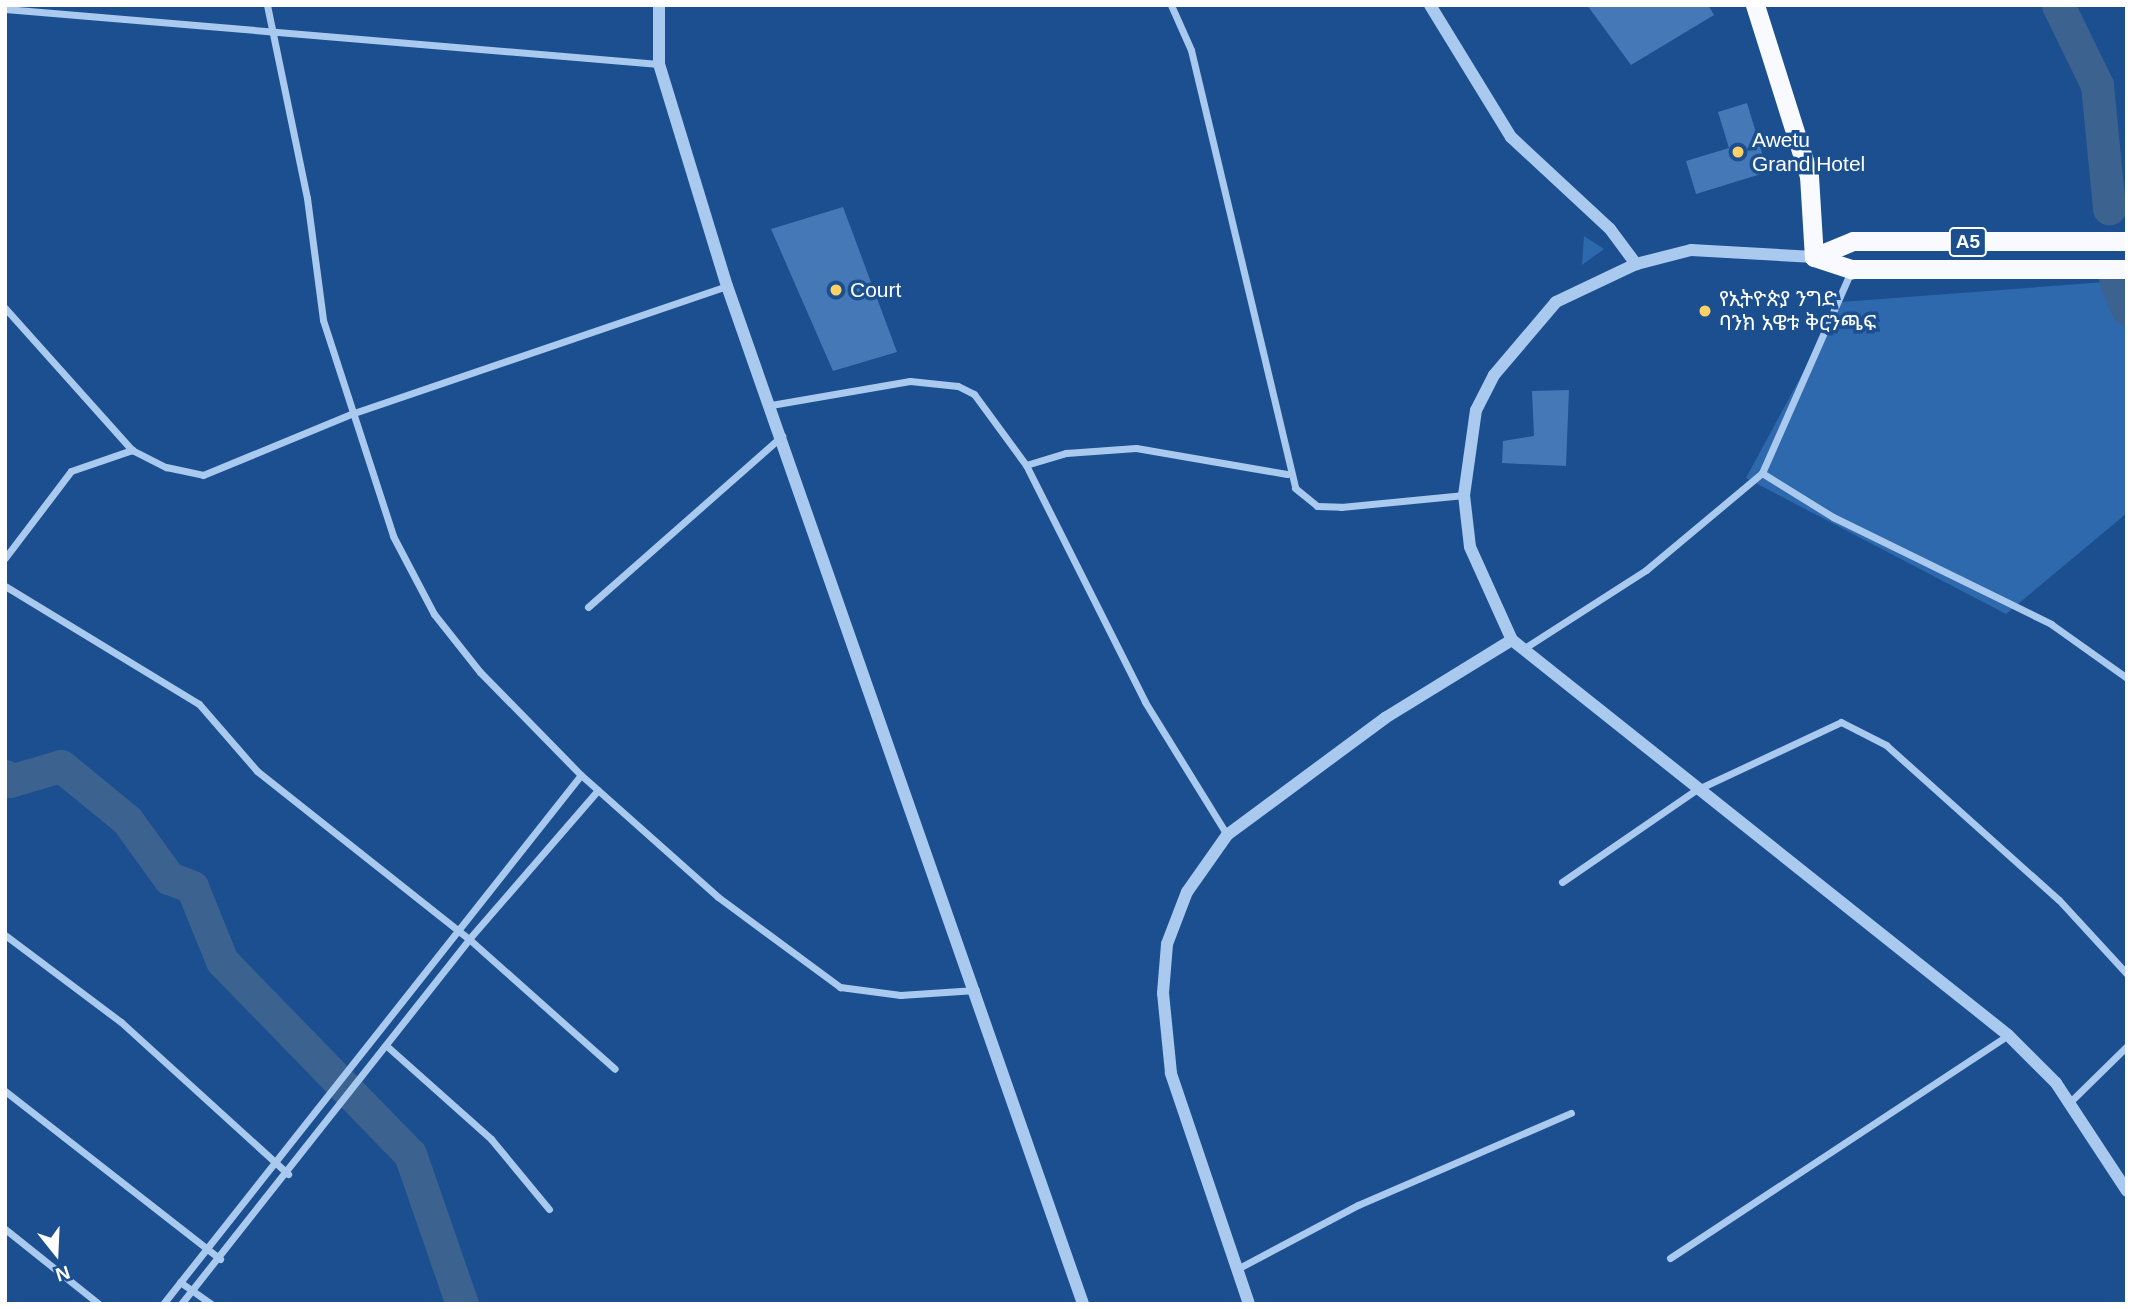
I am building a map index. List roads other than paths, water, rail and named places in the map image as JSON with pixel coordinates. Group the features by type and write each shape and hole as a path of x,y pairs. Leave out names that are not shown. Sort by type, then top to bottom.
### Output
{"highway":[{"path":"1755,5 1809,176 1814,257"},
{"name":"A5","path":"1814,257 1853,241 2127,241"},
{"name":"A5","path":"1814,257 1852,269 2127,270"}],"street":[{"path":"267,5 277,31 323,320 351,414 393,536 434,614 480,672 580,775 718,897 840,987 900,995 977,990"},
{"path":"659,5 659,64 727,286 977,990 1083,1304"},
{"path":"1171,5 1197,75 1279,407 1287,474 1317,506 1464,495"},
{"path":"1430,5 1511,137 1610,229 1636,264"},
{"path":"5,9 659,64"},
{"path":"1814,257 1691,250 1636,264 1556,302 1494,375 1476,411 1464,495 1470,547 1512,640 1696,790 2008,1035 2070,1102 2127,1191"},
{"path":"1523,649 1646,570 1762,473 1852,269"},
{"path":"5,308 132,450 166,467 202,475 351,414 727,286"},
{"path":"771,405 910,381 958,386 988,411 1026,465 1145,702 1227,835"},
{"path":"587,607 782,436"},
{"path":"1026,465 1066,453 1136,448 1287,474"},
{"path":"5,558 71,471 132,450"},
{"path":"1762,473 1833,517 2051,624 2127,678"},
{"path":"5,586 200,704 257,771 469,939 615,1069"},
{"path":"1249,1304 1171,1073 1163,993 1167,944 1187,892 1227,835 1385,718 1512,640"},
{"path":"1562,882 1696,790 1821,728 1841,722 1859,727 2059,900 2127,974"},
{"path":"163,1304 580,775"},
{"path":"181,1304 389,1048 469,939 598,790"},
{"path":"5,935 121,1022 288,1174"},
{"path":"1670,1258 2008,1035"},
{"path":"2070,1102 2127,1046"},
{"path":"389,1048 491,1139 549,1209"},
{"path":"5,1091 206,1251 220,1259"},
{"path":"1237,1269 1358,1205 1571,1113"},
{"path":"5,1229 99,1304"},
{"path":"180,1282 211,1304"}],"waterway":[{"path":"2058,5 2097,85 2109,208"},
{"path":"2115,279 2127,309"},
{"path":"5,776 10,781 61,766 127,820 169,878 192,887 222,961 410,1154 462,1304"}],"place":[{"name":"Awetu Grand Hotel","path":"1738,152"},
{"name":"Court","path":"836,290"},
{"name":"የኢትዮጵያ ንግድ ባንክ አዌቱ ቅርንጫፍ","path":"1705,311"}]}
